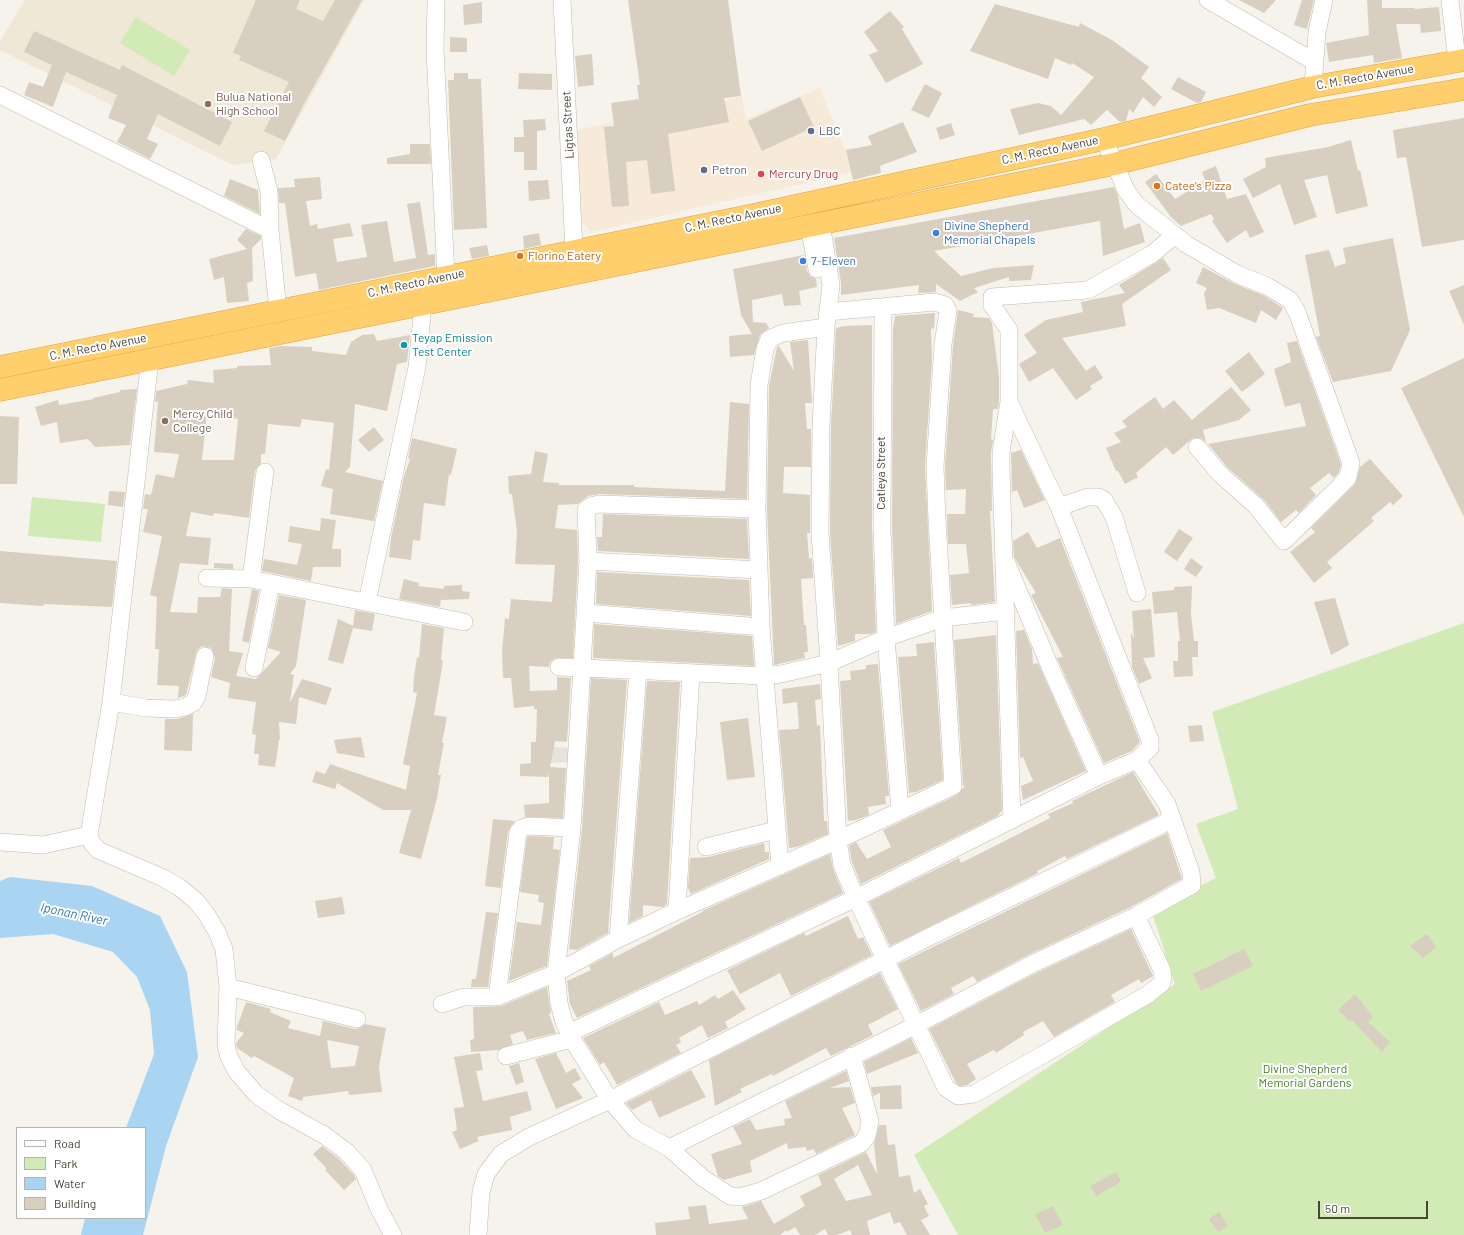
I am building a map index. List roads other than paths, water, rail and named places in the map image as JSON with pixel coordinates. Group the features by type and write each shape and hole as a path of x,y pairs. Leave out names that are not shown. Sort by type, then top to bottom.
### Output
{"highway":[{"name":"C. M. Recto Avenue","path":"0,367 574,250 744,217 1104,139 1313,87 1460,61"},
{"name":"C. M. Recto Avenue","path":"0,390 1114,164 1310,115 1464,89"}],"street":[{"path":"436,0 435,49 446,277"},
{"name":"Ligtas Street","path":"562,0 574,250 577,273"},
{"path":"1208,0 1313,61"},
{"path":"1313,87 1313,61 1317,32 1324,0"},
{"path":"1450,0 1460,61"},
{"path":"0,95 270,230"},
{"path":"1104,139 1114,164 1133,201 1175,236 1211,260 1237,274 1267,286 1290,300 1297,312 1350,455 1351,470 1340,486 1284,541 1256,506 1220,474 1197,447"},
{"path":"261,160 269,191 270,230 278,311"},
{"path":"815,225 820,286 827,319 819,512 829,663 838,840 842,864 856,898 884,960 946,1088 958,1096 974,1094 1161,984 1164,978 1159,964 1136,916"},
{"path":"1012,820 1001,452 1009,402 1009,330 992,305 992,297 1088,290 1152,254 1175,236"},
{"path":"442,1004 464,998 497,997 556,973 618,939 677,911 780,866 838,840 953,786 937,521 936,459 943,344 948,312 945,305 939,302 922,302 883,307 827,319 776,335 769,339 767,344 760,385 757,509 764,676 780,866"},
{"path":"367,602 417,367 423,305"},
{"name":"Catleya Street","path":"883,307 881,481 886,638 900,810"},
{"path":"150,359 111,702 89,835 92,843 98,850 160,877 179,887 196,901 207,915 222,944 227,969 228,987 226,1045 229,1057 237,1072 256,1094 277,1109 324,1135 347,1152 363,1170 379,1209 393,1235"},
{"path":"506,1056 570,1036 856,898 1100,776 1137,760 1150,748 1150,740 1059,507 1009,402"},
{"path":"251,579 265,472"},
{"path":"1059,507 1088,497 1098,497 1104,500 1114,517 1137,593"},
{"path":"757,509 599,504 591,506 586,510 585,516 588,561 572,828 556,973 560,1011 570,1036 610,1100 635,1129 670,1148 730,1196 740,1197 761,1191 856,1147 865,1139 870,1121 852,1056"},
{"path":"1003,555 1051,669 1100,776"},
{"path":"588,561 759,570"},
{"path":"207,578 251,579 464,622"},
{"path":"254,668 271,583"},
{"path":"559,667 764,676 787,673 829,663 886,638 943,618 1005,611"},
{"path":"585,613 762,628"},
{"path":"111,702 146,708 175,709 185,707 193,703 197,696 205,656"},
{"path":"618,939 638,671"},
{"path":"677,911 691,673"},
{"path":"670,1148 916,1025 1032,964 1136,916 1192,885 1191,872 1162,795 1137,760"},
{"path":"478,1235 481,1192 486,1174 501,1154 528,1137 610,1100 884,960 1171,820"},
{"path":"497,997 518,832 522,828 528,826 572,828"},
{"path":"706,847 776,830"},
{"path":"0,842 43,845 89,835"},
{"path":"228,987 357,1019"}],"water":[{"name":"Iponan River","path":"10,877 92,886 160,916 187,972 198,1057 166,1146 143,1235 81,1235 85,1219 146,1219 146,1127 126,1127 154,1054 150,1010 137,977 113,952 53,934 0,938 0,881"}],"place":[{"name":"Bulua National High School","path":"208,104"},
{"name":"LBC","path":"811,131"},
{"name":"Petron","path":"704,170"},
{"name":"Mercury Drug","path":"761,174"},
{"name":"Catee's Pizza","path":"1157,186"},
{"name":"Divine Shepherd Memorial Chapels","path":"936,233"},
{"name":"Florino Eatery","path":"520,256"},
{"name":"7-Eleven","path":"803,261"},
{"name":"Teyap Emission Test Center","path":"404,345"},
{"name":"Mercy Child College","path":"165,421"}],"park label":[{"name":"Divine Shepherd Memorial Gardens","path":"1305,1076"}]}
